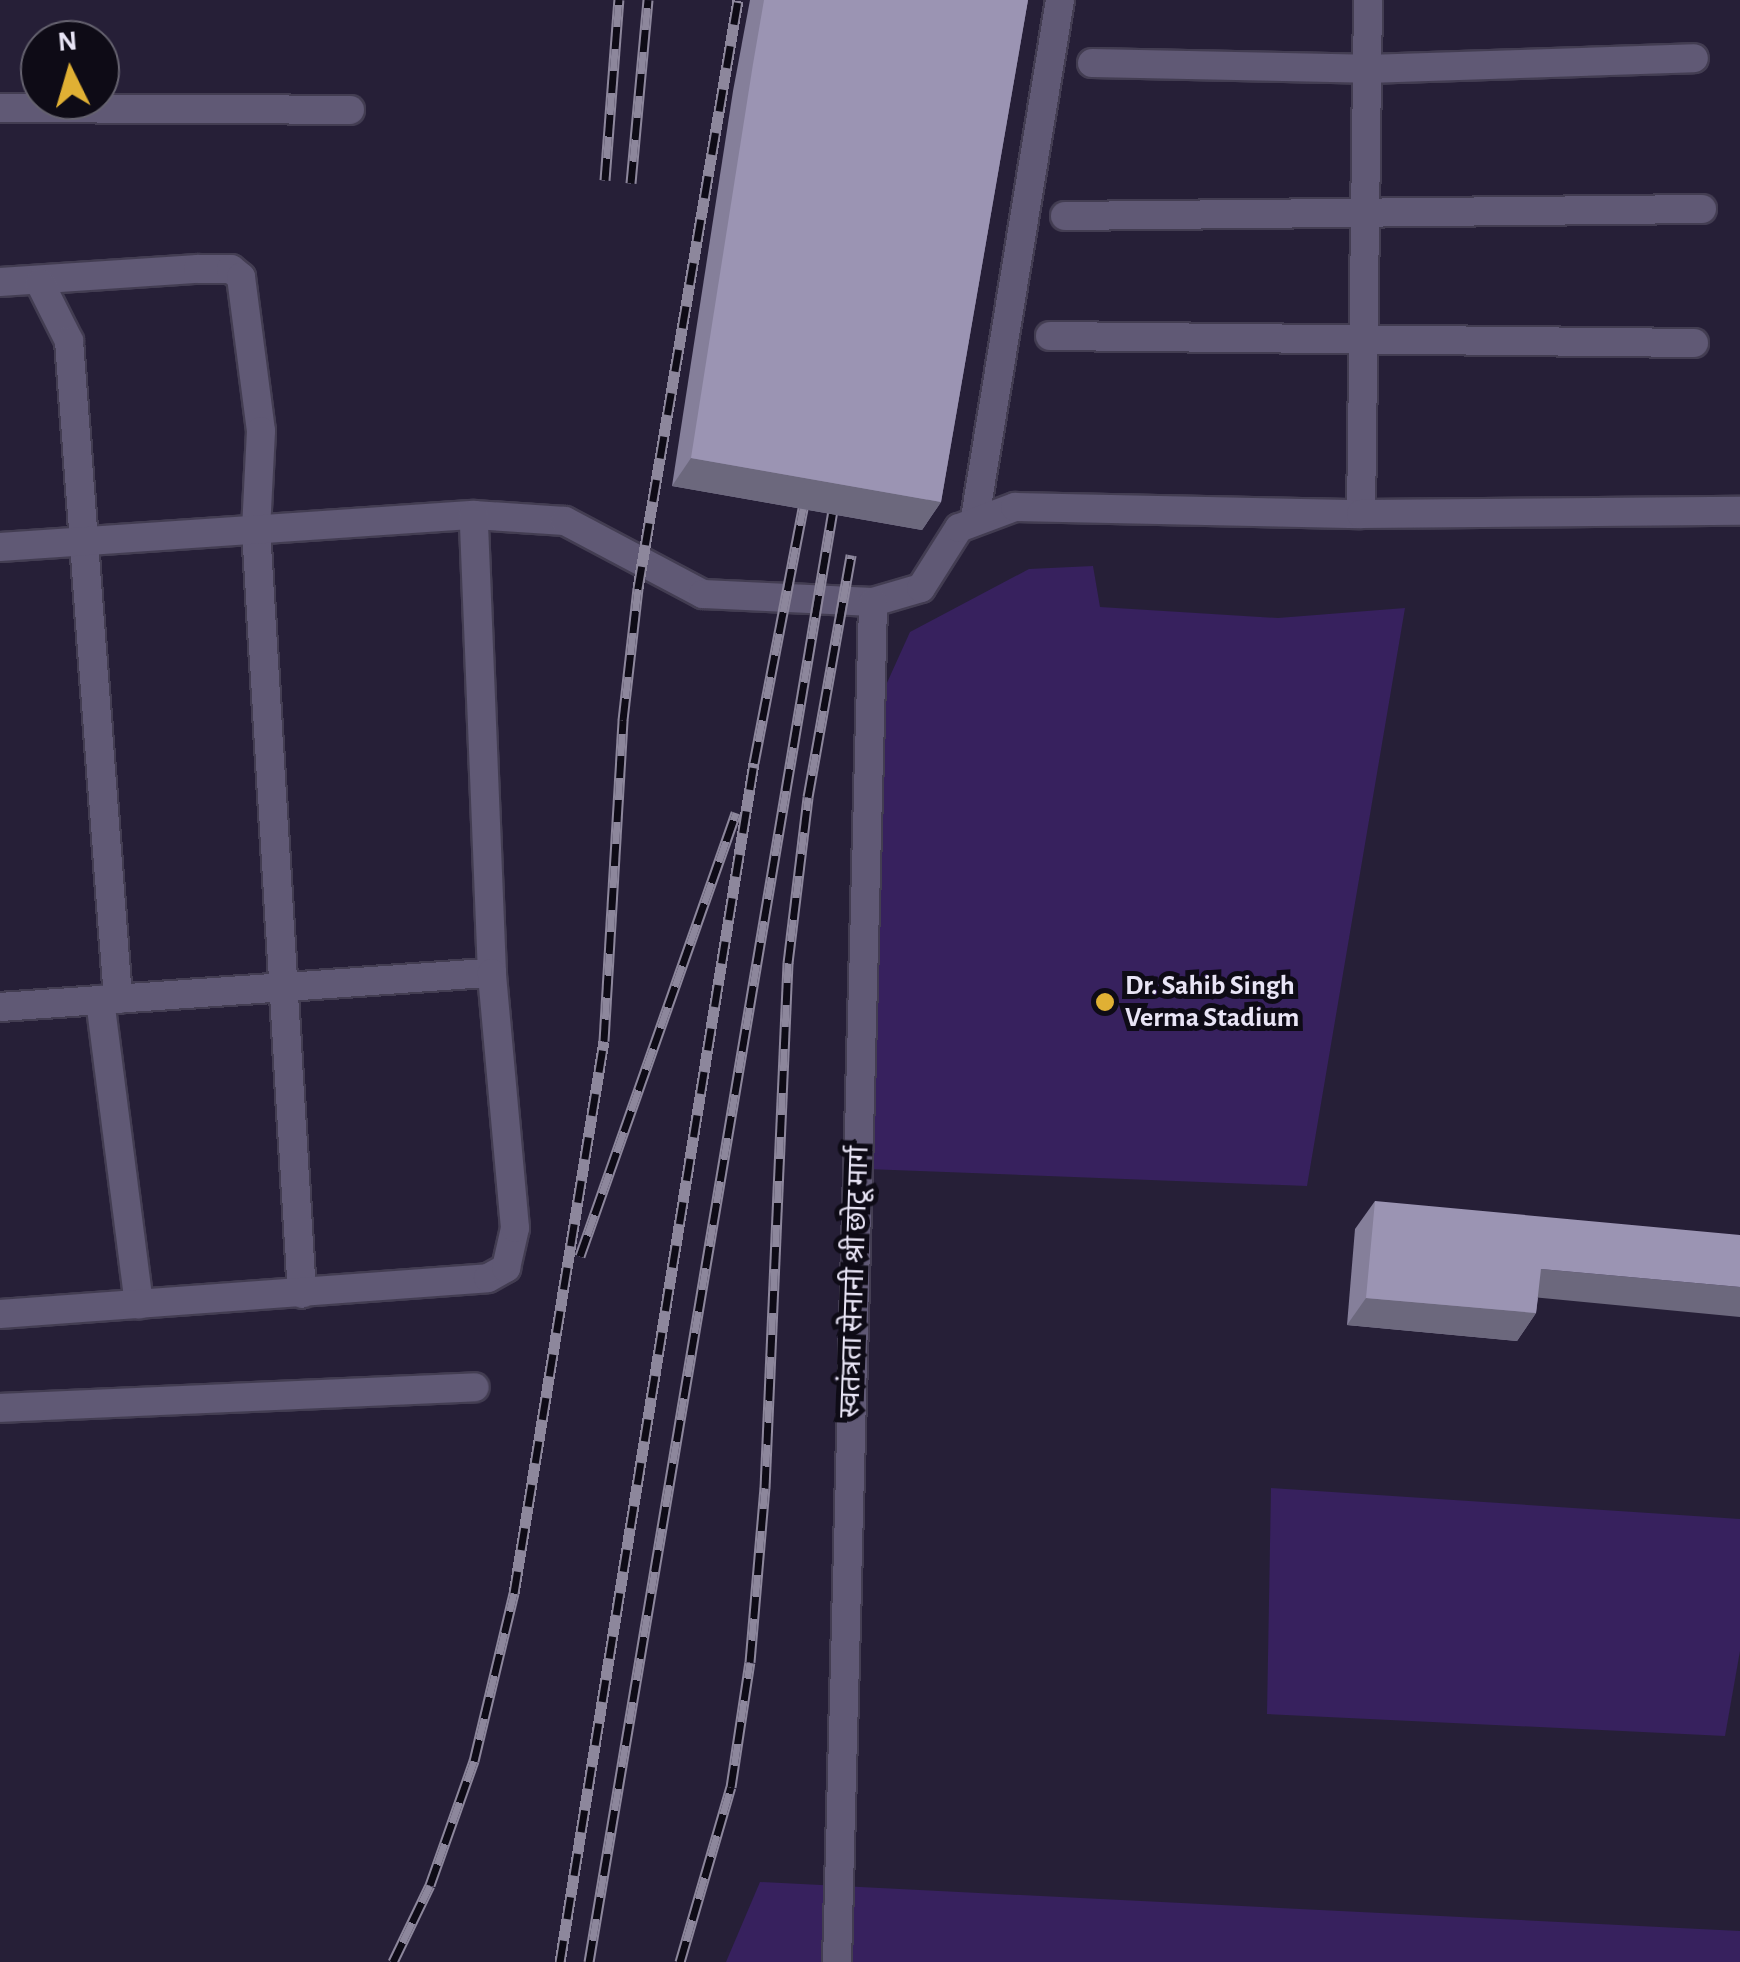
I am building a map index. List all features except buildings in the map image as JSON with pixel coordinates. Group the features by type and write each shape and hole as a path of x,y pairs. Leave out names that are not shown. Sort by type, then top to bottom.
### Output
{"street":[{"path":"975,518 1060,0"},
{"path":"1361,514 1368,0"},
{"path":"1092,64 1367,69 1694,58"},
{"path":"0,108 350,110"},
{"path":"1066,216 1702,210"},
{"path":"0,282 198,269 231,269 242,277 262,431 256,529 287,986 302,1294"},
{"path":"40,282 69,340 86,540 109,1000 139,1305"},
{"path":"1050,336 1364,344 1694,343"},
{"path":"0,546 474,516 564,520 703,594 873,602 921,588 959,528 975,518 1015,506 1361,514 1740,511"},
{"path":"0,1314 488,1278 506,1268 515,1228 492,973 474,516"},
{"name":"स्वतंत्रता सेनानी श्री छोटू मार्ग","path":"836,1962 873,602"},
{"path":"0,1007 492,973"},
{"path":"0,1408 475,1386"}],"shaded area":[{"name":"Dr. Sahib Singh Verma Stadium","path":"1093,566 1100,607 1278,618 1405,608 1307,1186 867,1169 875,835 886,685 910,632 1029,569"},
{"path":"1271,1488 1740,1519 1740,1651 1725,1736 1267,1714"},
{"path":"760,1882 1740,1931 1740,1962 726,1962"}],"railway":[{"path":"605,180 619,0"},
{"path":"631,183 648,0"},
{"path":"393,1962 430,1885 474,1761 514,1593 604,1041 623,720 638,588 738,0"},
{"path":"560,1962 754,763 808,483"},
{"path":"589,1962 837,487"},
{"path":"680,1962 731,1787 750,1662 765,1488 788,963 808,797 851,555"},
{"path":"580,1256 736,813"}],"place":[{"name":"Dr. Sahib Singh Verma Stadium","path":"1105,1002"}]}
